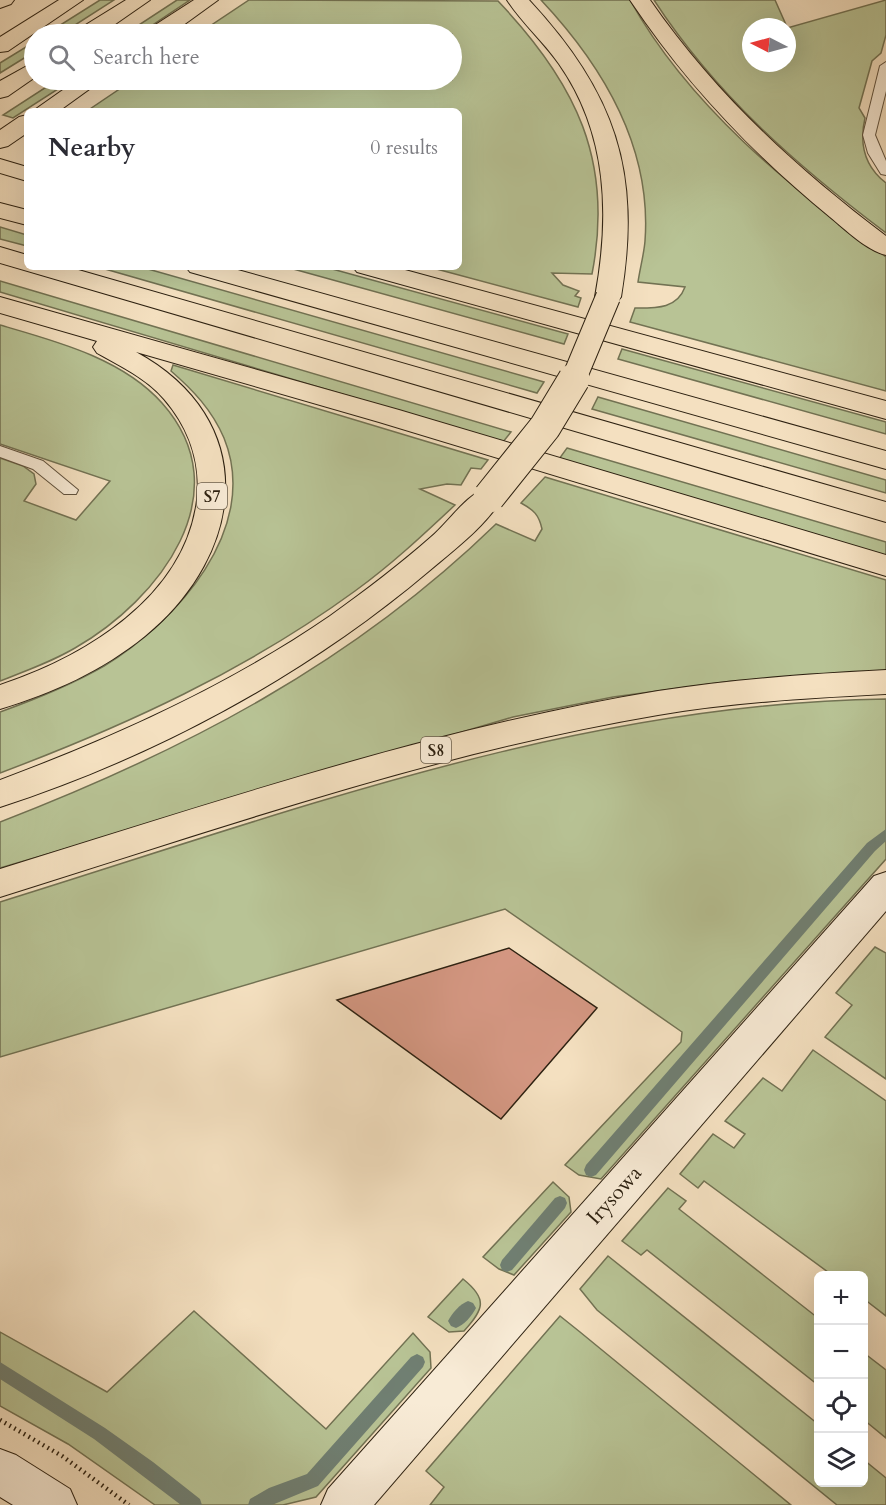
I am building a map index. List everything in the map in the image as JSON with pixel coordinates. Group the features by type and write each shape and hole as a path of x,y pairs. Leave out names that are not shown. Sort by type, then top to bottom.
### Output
{"highway":[{"path":"0,2 4,0"},
{"path":"35,24 73,0"},
{"path":"103,24 140,0"},
{"path":"172,24 208,0"},
{"path":"0,794 177,721 305,646 403,577 442,544 489,497 545,431 586,359 608,297 617,260 619,226 617,183 611,152 601,122 580,77 541,24 517,0"},
{"path":"640,0 677,56 721,106 771,156 886,248"},
{"path":"0,46 24,31"},
{"path":"0,91 24,75"},
{"path":"49,108 76,90"},
{"path":"0,141 24,124"},
{"path":"0,166 24,173"},
{"path":"0,210 24,217"},
{"path":"0,255 24,262"},
{"path":"51,270 886,512"},
{"path":"210,270 886,460"},
{"path":"377,270 886,410"},
{"path":"1,305 378,413 886,566"},
{"name":"S7","path":"0,697 56,677 88,660 147,616 171,591 191,562 206,531 212,501 212,463 205,439 190,410 169,387 114,351 1,305"},
{"name":"S8","path":"0,883 418,755 570,717 679,698 748,690 886,682"}],"street":[{"name":"Irysowa","path":"344,1505 886,886"},
{"path":"0,1471 54,1505"}],"lane":[{"path":"886,66 869,135 874,153 886,171"},
{"path":"0,451 38,465 70,490"}],"green space":[{"path":"100,0 114,0 77,24 62,24"},
{"path":"177,0 190,0 154,24 140,24"},
{"path":"249,0 498,1 549,62 568,94 582,126 592,160 598,195 597,233 592,274 552,273 563,285 579,291 575,296 581,298 578,307 440,270 462,270 462,108 91,108 118,90 462,90 462,24 213,24"},
{"path":"541,0 630,0 654,39 711,109 778,173 886,257 886,391 630,322 635,308 665,306 677,300 685,287 638,282 645,241 645,206 640,173 631,141 603,80 584,52"},
{"path":"654,0 775,0 783,18 742,18 742,72 796,72 796,25 886,0 886,35 881,53 872,61 859,108 865,118 863,146 865,154 873,169 886,183 886,233 821,182 760,127 703,67"},
{"path":"24,48 24,58 0,73 0,63"},
{"path":"42,90 56,90 29,108 24,108 24,111 13,118 3,115"},
{"path":"0,227 24,234 24,245 0,239"},
{"path":"108,270 152,270 544,382 537,393"},
{"path":"297,270 336,270 568,334 564,344"},
{"path":"0,281 511,432 503,442 0,292"},
{"path":"0,325 87,353 128,374 146,387 162,403 185,437 194,472 192,507 180,541 161,573 135,602 106,627 75,648 48,662 0,681 0,458 23,466 34,474 36,484 24,501 76,520 110,481 0,444"},
{"path":"622,349 886,422 886,434 618,359"},
{"path":"173,365 488,460 481,469 471,468 461,485 447,484 420,489 455,505 381,571 314,620 228,671 139,716 0,773 0,712 79,679 104,666 131,647 158,625 183,599 205,570 221,539 231,506 232,472 224,438 214,418 201,401 171,371"},
{"path":"598,397 886,480 886,493 592,409"},
{"path":"567,448 886,542 886,556 559,459"},
{"path":"545,477 886,580 886,671 732,681 613,697 513,717 0,868 0,822 68,795 200,733 325,661 441,574 496,524 535,541 542,529 539,520 533,511 521,503"},
{"path":"886,699 886,859 601,1179 579,1175 565,1165 681,1042 682,1032 505,909 0,1057 0,902 327,799 437,768 547,741 659,720 772,705"},
{"path":"875,947 886,953 886,1079 825,1037 852,1005 836,993"},
{"path":"813,1050 886,1101 886,1316 868,1302 868,1271 827,1271 704,1181 698,1188 680,1174 713,1134 734,1148 745,1134 725,1121 763,1078 782,1091"},
{"path":"553,1182 569,1197 571,1212 514,1275 499,1269 483,1257"},
{"path":"668,1188 686,1201 679,1209 814,1315 814,1382 647,1250 641,1255 622,1241"},
{"path":"608,1256 814,1421 814,1486 597,1310 580,1289"},
{"path":"463,1279 477,1292 480,1298 479,1310 464,1331 449,1332 428,1317"},
{"path":"194,1311 326,1429 413,1333 430,1352 431,1368 316,1497 283,1505 155,1505 68,1444 0,1406 0,1332 107,1392"},
{"path":"560,1316 791,1505 430,1505 444,1487 426,1471"},
{"path":"868,1356 886,1370 886,1438 868,1423"},
{"path":"868,1463 886,1478 886,1505 837,1505 815,1487 868,1487"}],"building":[{"path":"509,948 597,1008 501,1119 337,1000"}],"waterway":[{"path":"591,1170 871,847 886,834"},
{"path":"507,1265 560,1203"},
{"path":"456,1321 468,1308"},
{"path":"256,1505 275,1494 312,1480 417,1362"},
{"path":"0,1370 100,1433 194,1505"}]}
